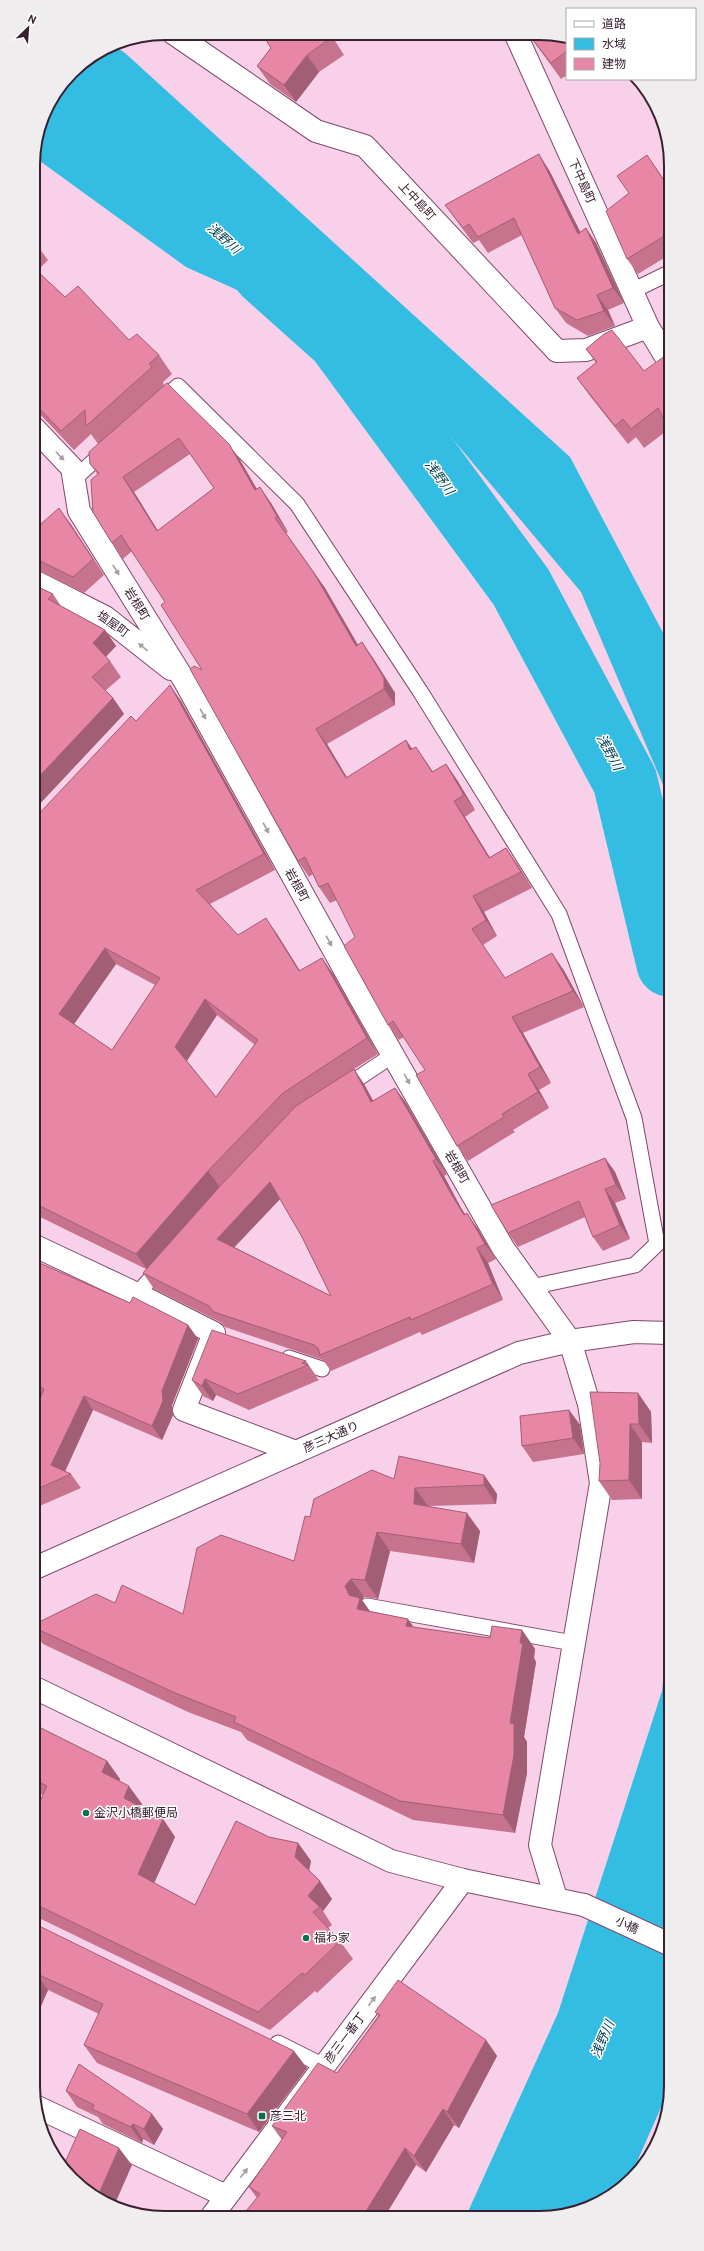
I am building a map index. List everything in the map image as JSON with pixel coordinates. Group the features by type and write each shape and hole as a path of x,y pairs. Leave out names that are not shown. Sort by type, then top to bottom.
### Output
{"street":[{"name":"上中島町","path":"183,40 316,131 365,146 557,351 586,350 648,327"},
{"name":"下中島町","path":"520,40 648,327 664,354"},
{"name":"岩根町","path":"40,434 72,468 80,511 184,680 502,1248 570,1341 589,1404 601,1483 540,1845 556,1898"},
{"name":"塩屋町","path":"40,584 105,617 184,680"},
{"path":"166,695 184,680"},
{"path":"40,1249 221,1335 184,1410 296,1452"},
{"name":"彦三大通り","path":"40,1566 519,1353 570,1341 634,1332 664,1333"},
{"name":"小橋","path":"40,1690 391,1861 463,1880 584,1905 664,1942"},
{"name":"彦三一番丁","path":"216,2211 463,1880"},
{"path":"42,2109 226,2196"}],"lane":[{"path":"632,291 664,275"},
{"path":"149,412 178,386 297,504 420,691 559,914 634,1118 657,1244 636,1265 531,1287"},
{"path":"74,479 114,443"},
{"path":"327,1098 393,1055"},
{"path":"137,1294 174,1252"},
{"path":"279,1354 322,1369"},
{"path":"366,1606 573,1643"},
{"path":"268,2038 324,2066"}],"water":[{"path":"117,49 125,53 570,457 664,635 664,787 581,592 383,356 186,267 40,161 44,132 49,117 57,102 71,83 83,71 95,61"},
{"path":"664,1671 663,2103 636,2165 615,2185 602,2194 587,2202 564,2209 539,2211 468,2211 558,2013 662,1691"}],"building":[{"path":"266,40 328,40 307,55 284,85 257,66 271,48"},
{"path":"533,40 566,43 566,52 551,63"},
{"path":"539,154 578,234 586,228 613,288 597,295 604,311 577,320 555,308 514,218 478,237 469,224 463,228 445,205"},
{"path":"647,155 664,180 664,236 627,259 606,211 629,193 617,176"},
{"path":"40,274 65,297 78,286 129,340 137,334 159,355 149,364 152,367 86,426 85,410 61,431 40,409"},
{"path":"612,330 644,371 664,357 664,419 658,408 631,429 623,419 615,426 577,378 597,362 586,349 604,334"},
{"path":"167,383 229,444 255,490 260,487 277,516 275,518 314,573 356,646 362,642 384,678 384,689 316,729 346,778 406,740 410,750 416,747 432,772 446,764 464,795 454,801 489,858 506,848 521,872 473,896 486,920 472,929 505,978 552,953 573,991 512,1017 540,1067 528,1074 538,1092 502,1114 504,1117 457,1146 416,1075 425,1070 393,1021 388,1025 344,946 355,937 328,883 319,887 305,857 298,861 190,669 194,666 202,670 161,605 165,602 121,535 112,543 93,512 91,480 99,473 90,464 89,452","holes":["179,438 214,488 157,531 123,477"]},
{"path":"59,508 93,559 73,577 40,561 40,525"},
{"path":"40,588 53,594 48,599 105,630 93,643 110,661 92,677 113,698 40,776"},
{"path":"170,685 264,854 196,890 238,935 266,918 299,971 322,958 367,1038 283,1093 208,1171 136,1254 40,1206 40,813 131,716 136,721","holes":["105,948 160,978 112,1050 59,1014","205,999 258,1040 216,1097 175,1047"]},
{"path":"354,1069 371,1102 395,1088 436,1159 433,1161 450,1192 464,1215 467,1213 485,1244 477,1248 493,1284 411,1320 410,1317 320,1355 318,1348 314,1345 214,1312 209,1306 143,1273 222,1184 296,1106","holes":["270,1182 302,1237 331,1296 217,1239"]},
{"path":"605,1158 616,1185 605,1189 620,1225 593,1237 579,1201 508,1233 491,1205"},
{"path":"40,1263 130,1303 133,1297 188,1325 162,1391 163,1401 152,1426 84,1396 51,1465 71,1474 40,1488 40,1398 44,1389 40,1387"},
{"path":"212,1330 306,1361 302,1363 308,1365 238,1394 205,1379 202,1386 192,1380"},
{"path":"590,1392 638,1393 639,1424 630,1424 629,1480 599,1481 600,1463"},
{"path":"569,1410 573,1438 522,1446 520,1416"},
{"path":"399,1456 484,1475 484,1485 415,1488 414,1504 467,1513 461,1544 377,1532 365,1580 351,1579 345,1586 349,1595 360,1598 357,1609 408,1619 406,1626 490,1638 492,1626 522,1630 520,1643 523,1643 510,1723 514,1724 514,1755 503,1815 400,1801 234,1722 236,1717 175,1693 40,1630 40,1622 96,1594 115,1603 122,1585 183,1614 197,1548 221,1535 294,1561 305,1516 310,1517 314,1499 372,1470 394,1479"},
{"path":"40,1728 107,1761 102,1772 129,1786 124,1798 163,1819 138,1874 195,1905 236,1821 269,1837 298,1843 295,1857 320,1881 308,1896 320,1907 313,1912 340,1941 305,1975 302,1973 258,2012 40,1906 40,1801 47,1786 40,1782"},
{"path":"40,1926 294,2051 247,2114 84,2045 103,2004 40,1975"},
{"path":"398,1980 486,2040 447,2112 443,2109 414,2156 405,2148 366,2211 246,2211 260,2194 249,2187 287,2132 272,2126 318,2063 337,2073 380,2015 375,2012"},
{"path":"79,2064 152,2114 144,2129 133,2124 131,2127 92,2109 94,2105 66,2091"},
{"path":"80,2129 119,2148 100,2192 89,2185 66,2161"}],"waterway":[{"name":"浅野川","path":"264,272 339,339 521,587 625,781 664,943"}],"place":[{"name":"金沢小橋郵便局","path":"86,1813"},
{"name":"福わ家","path":"306,1938"},
{"name":"彦三北","path":"262,2116"}]}
